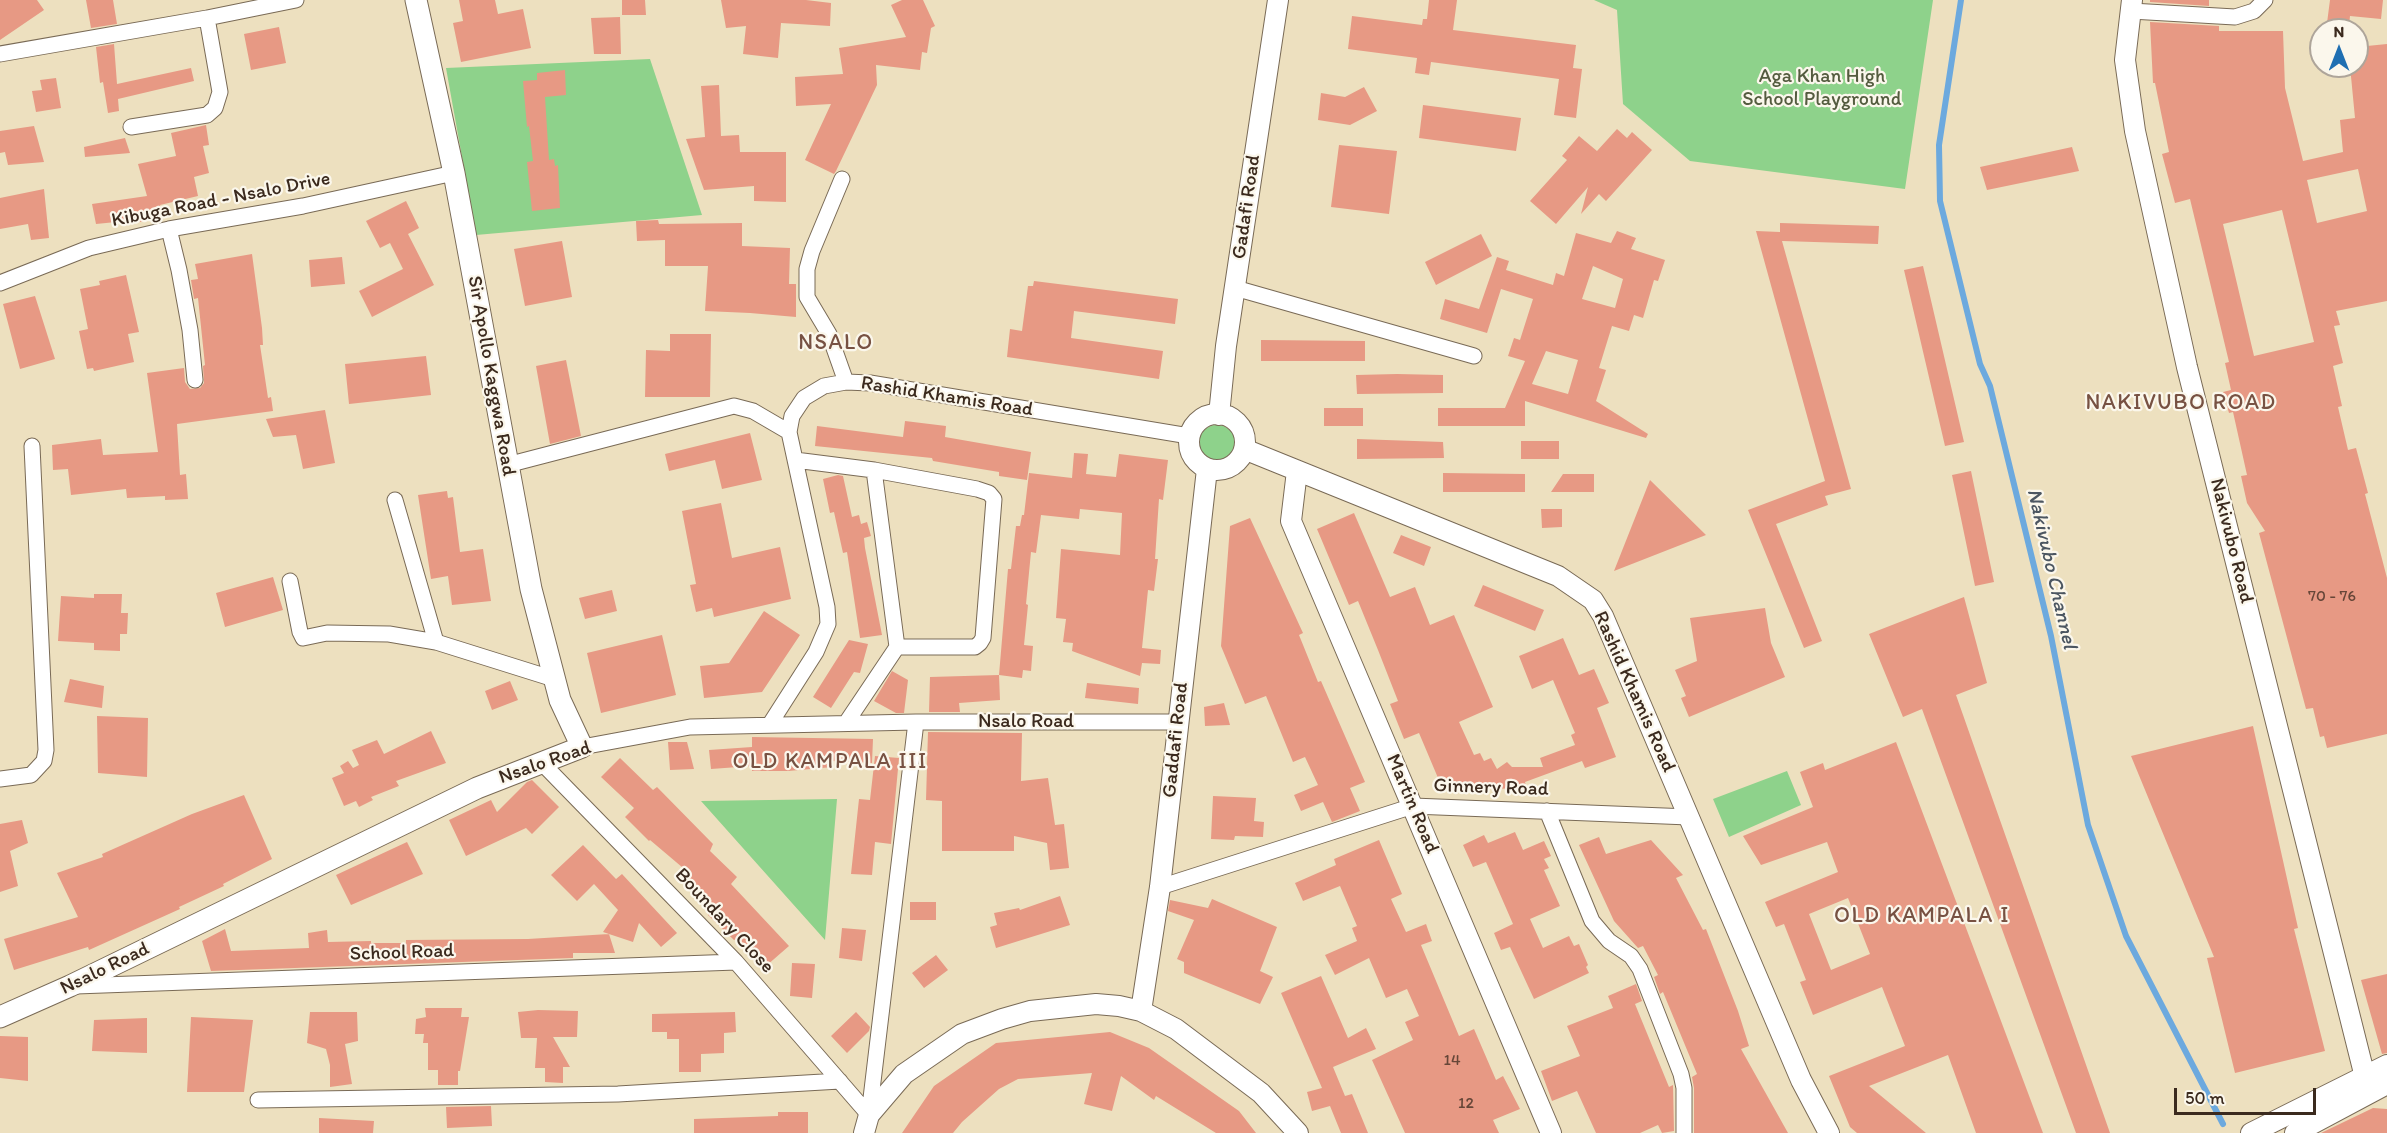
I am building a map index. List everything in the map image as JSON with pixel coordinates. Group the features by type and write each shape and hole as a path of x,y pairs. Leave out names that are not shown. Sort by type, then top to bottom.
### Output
{"main road":[{"name":"Sir Apollo Kaggwa Road","path":"416,0 454,173 531,588 560,700 582,747"},
{"name":"Nsalo Road","path":"0,1017 70,986 477,788 582,747"}],"street":[{"path":"0,54 296,0"},
{"name":"Gadafi Road","path":"1219,415 1235,288 1278,0"},
{"path":"2131,5 2235,17 2254,11 2265,0"},
{"name":"Nakivubo Road","path":"2131,5 2126,60 2130,107 2136,138 2187,368 2365,1077"},
{"path":"131,127 207,115 215,108 220,92 207,18"},
{"name":"Kibuga Road - Nsalo Drive","path":"0,283 89,248 169,229 303,206 454,173"},
{"path":"842,179 812,251 807,269 807,297 830,334 846,382"},
{"path":"169,229 190,330 195,380"},
{"path":"1235,288 1474,356"},
{"name":"Rashid Khamis Road","path":"789,432 792,416 804,398 824,386 846,382 870,383 1189,436"},
{"path":"507,465 734,406 753,411 789,432 827,607 828,624 816,652 770,724"},
{"path":"1211,415 1219,415 1232,419 1241,429 1245,442 1244,449 1239,460 1230,467 1219,470 1207,469 1192,456 1188,442 1189,436 1197,422 1211,415"},
{"path":"0,779 31,775 44,761 46,750 32,446"},
{"name":"Rashid Khamis Road","path":"1244,449 1558,576 1593,600 1603,616 1801,1080 1829,1133"},
{"path":"795,460 874,470 977,489 989,493 994,499 983,638 980,643 975,647 897,647"},
{"name":"Gaddafi Road","path":"1141,1011 1160,887 1207,469"},
{"path":"846,723 897,647 874,470"},
{"name":"Martin Road","path":"1297,471 1291,521 1551,1133"},
{"path":"395,500 436,642"},
{"path":"290,581 303,638 327,633 388,634 436,642 554,679"},
{"path":"867,1124 916,722"},
{"name":"Nsalo Road","path":"582,747 690,727 916,722 1178,722"},
{"name":"Boundary Close","path":"541,762 736,962 840,1081 867,1124"},
{"name":"Ginnery Road","path":"1160,887 1413,806 1689,817"},
{"path":"1547,810 1592,921 1609,941 1631,956 1640,969 1681,1074 1684,1088 1684,1133"},
{"name":"School Road","path":"70,986 736,962"},
{"path":"867,1124 904,1074 962,1034 1030,1011 1096,1004 1141,1011 1176,1029 1226,1064 1261,1093 1298,1133"},
{"path":"2250,1133 2387,1065"},
{"path":"258,1100 618,1094 840,1081"},
{"path":"2295,1133 2387,1084"}],"green space":[{"name":"Aga Khan High School Playground","path":"1594,0 1933,0 1905,189 1690,161 1623,104 1617,10"},
{"path":"650,59 702,215 476,235 446,68"},
{"path":"1217,425 1230,431 1236,444 1230,457 1217,463 1204,457 1198,444 1204,431"},
{"path":"1787,771 1801,805 1729,837 1713,799"},
{"path":"837,799 825,940 701,801"}],"building":[{"path":"0,0 37,0 44,10 0,40"},
{"path":"86,0 113,0 117,24 91,28"},
{"path":"459,0 495,0 498,14 523,9 531,48 461,62 453,23 463,21"},
{"path":"622,0 645,0 646,15 622,15"},
{"path":"721,0 806,0 831,3 830,26 781,23 778,58 743,54 746,26 726,28"},
{"path":"902,0 923,0 935,26 931,28 927,53 922,52 920,70 876,65 877,85 834,174 805,160 831,104 796,106 795,77 843,74 839,48 906,37 891,5"},
{"path":"1429,0 1457,0 1453,30 1576,45 1573,68 1582,69 1576,118 1554,115 1559,79 1431,62 1429,75 1415,73 1417,58 1348,49 1352,16 1422,25 1423,19 1427,19"},
{"path":"2150,0 2209,0 2209,6 2150,2"},
{"path":"2330,0 2383,0 2381,19 2350,16 2350,18 2328,18"},
{"path":"620,17 621,54 594,54 591,18"},
{"path":"2150,22 2219,26 2219,31 2283,31 2285,88 2303,161 2343,152 2340,120 2355,118 2351,78 2369,78 2369,46 2387,44 2387,301 2336,311 2340,325 2334,326 2343,363 2333,366 2342,406 2338,407 2348,450 2356,448 2368,493 2365,494 2387,578 2387,734 2327,748 2324,736 2320,737 2313,708 2306,709 2259,533 2265,531 2247,503 2241,476 2247,475 2233,412 2229,413 2223,392 2231,390 2225,363 2229,362 2190,199 2175,203 2162,154 2169,152 2155,83 2153,83","holes":["2358,169 2367,211 2317,223 2307,180","2282,210 2314,342 2254,356 2223,224"]},
{"path":"279,27 286,63 251,70 244,34"},
{"path":"114,44 117,84 191,68 194,81 118,99 119,111 108,113 103,82 100,83 96,47"},
{"path":"565,70 566,95 545,97 549,160 554,159 555,166 558,165 560,208 532,211 527,162 533,161 523,81 537,80 537,73"},
{"path":"56,78 61,108 36,112 32,91 42,90 40,80"},
{"path":"719,85 721,136 739,135 740,152 786,152 786,202 754,201 754,186 704,190 686,139 705,137 701,86"},
{"path":"1364,87 1377,111 1350,125 1318,120 1321,93 1345,97"},
{"path":"1423,105 1521,118 1516,151 1419,138"},
{"path":"206,125 209,145 203,146 209,173 194,177 198,196 160,205 164,217 135,223 126,221 96,224 92,204 147,196 138,164 176,156 171,133"},
{"path":"34,126 44,162 8,165 5,152 0,153 0,131"},
{"path":"1617,129 1627,138 1632,132 1652,150 1606,201 1599,194 1581,214 1588,187 1556,224 1530,201 1567,160 1562,156 1579,136 1597,151"},
{"path":"125,138 130,153 85,157 84,147"},
{"path":"1339,145 1397,151 1389,214 1331,207"},
{"path":"2072,147 2079,171 1987,190 1980,167"},
{"path":"44,189 49,238 31,240 28,224 0,229 0,198"},
{"path":"406,201 419,228 408,234 434,285 372,317 359,291 403,269 390,243 380,248 366,221"},
{"path":"658,220 659,224 742,223 742,246 790,248 789,284 796,284 796,317 705,311 708,266 665,266 665,240 637,241 636,221"},
{"path":"1780,223 1879,226 1878,244 1782,241 1851,489 1825,496 1828,505 1776,524 1822,641 1804,648 1748,510 1825,481 1756,231 1780,232"},
{"path":"1617,231 1636,238 1631,249 1665,260 1658,281 1654,280 1643,318 1634,315 1629,331 1612,326 1599,368 1606,370 1596,401 1648,434 1646,438 1525,401 1525,426 1438,426 1438,408 1505,408 1525,361 1508,356 1514,338 1520,340 1533,299 1501,289 1487,333 1440,319 1445,299 1479,309 1497,257 1509,261 1506,270 1553,285 1556,273 1564,276 1576,233 1611,243","holes":["1593,266 1623,279 1615,308 1582,299","1546,351 1578,360 1568,394 1532,384"]},
{"path":"1481,234 1492,256 1436,285 1425,262"},
{"path":"562,241 572,297 525,306 514,249"},
{"path":"252,254 262,328 263,345 260,345 268,398 271,397 273,411 177,424 180,475 186,474 188,499 165,500 165,496 127,498 126,489 71,495 68,469 53,470 52,445 101,439 103,455 158,452 147,373 184,368 185,382 190,389 200,388 204,383 203,366 205,365 198,298 194,299 191,280 198,279 195,264"},
{"path":"342,257 345,284 311,287 309,260"},
{"path":"1923,266 1964,442 1945,446 1904,270"},
{"path":"126,275 139,332 128,334 134,362 94,371 93,368 87,369 79,331 88,329 80,289 100,285 99,281"},
{"path":"1034,281 1178,299 1175,324 1074,311 1071,338 1163,351 1159,379 1007,357 1010,329 1022,331 1028,286 1033,286"},
{"path":"35,296 55,359 20,369 3,304"},
{"path":"670,334 711,334 710,397 645,397 646,350 670,351"},
{"path":"1261,340 1365,341 1365,361 1261,361"},
{"path":"426,356 431,395 349,404 345,364"},
{"path":"566,360 581,436 550,444 536,366"},
{"path":"1356,375 1443,375 1443,393 1357,394"},
{"path":"1324,408 1363,408 1363,426 1324,426"},
{"path":"325,410 335,463 303,469 296,435 273,437 266,419"},
{"path":"905,421 946,426 945,437 1031,452 1027,480 999,476 999,472 933,461 932,458 815,446 817,426 903,437"},
{"path":"750,433 762,480 722,489 715,460 669,471 665,454"},
{"path":"1357,439 1443,442 1444,458 1357,459"},
{"path":"1521,441 1559,441 1559,459 1521,459"},
{"path":"1074,453 1088,454 1086,474 1116,477 1119,454 1168,460 1163,500 1159,499 1155,559 1158,559 1154,591 1148,590 1142,648 1161,650 1160,664 1142,663 1140,676 1072,651 1073,643 1063,642 1066,619 1056,618 1061,549 1120,555 1122,513 1080,509 1079,519 1041,515 1036,553 1031,552 1026,604 1028,605 1024,645 1033,646 1031,671 1023,670 1022,678 999,675 1008,569 1011,569 1016,526 1020,526 1022,515 1024,515 1029,473 1072,478"},
{"path":"1971,471 1994,582 1975,586 1952,475"},
{"path":"1443,473 1525,474 1525,492 1443,492"},
{"path":"1563,474 1594,474 1594,492 1551,492"},
{"path":"843,476 852,517 859,515 861,524 867,522 871,536 864,538 865,548 882,635 860,638 847,552 843,553 834,512 830,513 823,479"},
{"path":"1650,480 1706,535 1614,571"},
{"path":"447,491 448,498 453,497 460,552 483,549 491,601 452,605 448,576 431,579 418,495"},
{"path":"721,503 732,558 780,547 791,599 714,617 712,608 696,612 690,585 696,584 682,511"},
{"path":"1541,509 1562,509 1562,527 1542,528"},
{"path":"1354,513 1390,597 1415,587 1430,625 1454,615 1493,707 1459,722 1474,755 1480,753 1484,761 1491,758 1497,769 1507,762 1512,767 1543,767 1540,758 1575,745 1571,735 1575,733 1553,680 1532,689 1519,656 1563,638 1579,675 1594,669 1609,703 1597,708 1616,757 1585,768 1582,761 1525,782 1527,790 1441,785 1419,733 1404,739 1390,704 1398,701 1358,601 1349,605 1317,529"},
{"path":"1250,518 1303,633 1299,635 1318,682 1321,681 1365,782 1350,788 1360,811 1332,822 1323,802 1301,811 1294,795 1318,785 1305,757 1293,762 1266,696 1245,704 1221,646 1230,526"},
{"path":"1401,535 1431,547 1424,566 1393,553"},
{"path":"273,577 283,610 225,627 216,593"},
{"path":"1483,585 1544,610 1535,631 1474,606"},
{"path":"612,590 617,611 585,619 579,598"},
{"path":"94,594 122,594 121,613 128,613 127,634 120,634 120,651 94,650 94,643 58,641 61,596 94,598"},
{"path":"1964,597 1987,683 1956,695 2110,1133 2076,1133 1922,709 1903,717 1869,634"},
{"path":"1765,608 1771,643 1785,677 1689,717 1681,698 1686,696 1675,670 1697,661 1690,618"},
{"path":"764,611 800,635 762,692 704,698 700,666 729,663"},
{"path":"662,635 676,695 601,713 587,653"},
{"path":"849,640 868,644 860,673 854,672 831,708 813,697"},
{"path":"892,671 908,680 904,713 896,713 874,701"},
{"path":"999,675 1000,700 959,703 960,712 929,712 930,677"},
{"path":"70,679 104,686 102,708 64,702"},
{"path":"510,681 518,700 492,710 485,691"},
{"path":"1087,683 1139,688 1138,704 1085,698"},
{"path":"1224,703 1230,725 1205,726 1204,707"},
{"path":"97,716 148,718 147,777 98,773"},
{"path":"2253,726 2298,928 2294,929 2325,1051 2235,1073 2207,958 2214,957 2131,756"},
{"path":"431,731 446,763 396,781 399,786 371,797 373,800 359,807 356,801 344,806 332,778 344,773 340,766 348,761 353,768 359,765 352,750 377,740 384,754"},
{"path":"928,732 1022,733 1021,781 1048,778 1055,825 1064,824 1069,868 1050,870 1047,843 1014,836 1014,851 942,851 942,801 926,800"},
{"path":"752,737 873,739 872,763 832,761 833,767 788,771 752,771 752,766 711,769 709,750 752,747"},
{"path":"668,742 687,742 694,769 670,770"},
{"path":"1896,742 2043,1133 1976,1133 1948,1055 1869,1086 1926,1133 1857,1133 1850,1127 1829,1076 1905,1046 1882,987 1813,1015 1800,982 1806,980 1784,924 1776,927 1765,902 1838,872 1827,842 1761,865 1743,836 1813,807 1800,772 1823,763 1825,770","holes":["1848,898 1870,954 1831,970 1809,914"]},
{"path":"875,756 899,758 891,844 875,842 872,875 851,874 859,799 870,800"},
{"path":"620,758 653,790 657,787 713,844 710,851 737,877 731,884 789,946 766,966 760,966 736,939 734,940 708,915 713,910 682,881 689,873 649,841 625,817 634,808 601,777"},
{"path":"532,780 559,807 532,834 526,828 466,856 449,820 491,800 497,812 527,782"},
{"path":"244,795 272,859 223,884 224,886 179,907 180,909 89,950 88,947 14,970 4,939 78,917 57,873 103,857 102,854 192,814"},
{"path":"1213,796 1256,798 1254,821 1264,822 1263,837 1235,836 1234,840 1211,839"},
{"path":"22,820 28,843 10,851 18,886 0,892 0,824"},
{"path":"1515,832 1523,850 1544,841 1551,856 1544,859 1549,868 1544,870 1560,906 1530,919 1543,948 1569,936 1574,946 1579,944 1589,973 1534,999 1510,947 1501,950 1494,933 1513,924 1486,862 1473,867 1463,845 1484,835 1488,843"},
{"path":"1599,837 1606,854 1651,840 1683,875 1676,878 1703,930 1706,929 1738,1011 1749,1046 1741,1049 1788,1133 1694,1133 1692,1077 1697,1074 1663,992 1660,994 1654,977 1658,975 1643,946 1638,948 1614,921 1579,845"},
{"path":"1379,840 1402,894 1391,899 1406,932 1426,924 1432,941 1421,945 1459,1036 1474,1029 1496,1080 1503,1076 1520,1109 1493,1120 1499,1133 1405,1133 1372,1060 1413,1040 1405,1022 1419,1016 1407,989 1386,998 1369,958 1335,975 1325,955 1357,941 1352,928 1357,926 1340,886 1303,901 1295,883 1336,865 1334,859"},
{"path":"407,842 423,874 351,905 336,875"},
{"path":"583,845 616,879 622,874 677,933 661,947 639,923 633,942 603,932 618,910 594,884 577,901 551,875"},
{"path":"1060,896 1070,925 996,948 990,927 997,925 994,913 1019,908 1020,910"},
{"path":"1212,899 1277,927 1260,971 1273,977 1260,1004 1184,973 1184,962 1177,959 1194,920 1168,911 1170,900 1208,908"},
{"path":"910,902 936,902 936,920 910,920"},
{"path":"842,928 866,930 862,961 839,958"},
{"path":"225,929 231,951 309,948 308,933 327,930 328,942 371,941 371,943 406,943 406,940 528,939 609,934 615,953 573,953 573,958 211,971 202,941"},
{"path":"936,955 948,970 924,988 912,973"},
{"path":"792,963 815,964 812,998 790,996"},
{"path":"2387,974 2387,1053 2382,1054 2361,980"},
{"path":"1321,976 1348,1038 1366,1028 1376,1049 1333,1067 1345,1096 1352,1094 1368,1133 1341,1133 1330,1106 1312,1111 1307,1092 1322,1088 1281,993"},
{"path":"1636,984 1642,1001 1635,1004 1669,1087 1673,1085 1674,1131 1662,1133 1658,1125 1640,1133 1596,1133 1577,1091 1552,1101 1541,1071 1580,1056 1567,1026 1613,1008 1608,996"},
{"path":"425,1008 462,1008 461,1017 469,1017 460,1071 458,1071 458,1085 438,1085 438,1070 428,1070 428,1043 423,1043 424,1034 415,1034 416,1019 426,1017"},
{"path":"578,1011 577,1037 553,1037 570,1067 563,1067 563,1083 545,1082 545,1068 535,1068 537,1038 521,1038 518,1012"},
{"path":"310,1012 357,1012 358,1041 345,1044 352,1084 330,1087 330,1065 326,1049 307,1043"},
{"path":"735,1012 736,1032 724,1033 724,1053 701,1054 701,1072 679,1072 679,1039 667,1039 667,1032 652,1032 652,1014"},
{"path":"856,1012 870,1027 869,1031 847,1053 831,1036"},
{"path":"191,1017 253,1020 244,1092 187,1092"},
{"path":"147,1018 147,1053 92,1051 94,1020"},
{"path":"1110,1032 1149,1048 1239,1111 1256,1133 1216,1133 1156,1096 1154,1100 1121,1076 1112,1111 1084,1104 1092,1073 1018,1079 999,1089 953,1133 902,1133 934,1086 996,1043"},
{"path":"0,1036 28,1037 28,1081 0,1078"},
{"path":"491,1106 492,1126 447,1128 446,1107"},
{"path":"2373,1108 2387,1109 2387,1133 2321,1133"},
{"path":"778,1112 808,1112 808,1133 694,1133 694,1119 778,1116"},
{"path":"319,1118 374,1121 373,1133 319,1133"}],"waterway":[{"name":"Nakivubo Channel","path":"1961,0 1939,145 1940,201 1980,364 1990,386 2051,636 2088,825 2126,936 2223,1124"}],"district":[{"name":"NSALO","path":"836,343"},
{"name":"NAKIVUBO ROAD","path":"2181,403"},
{"name":"OLD KAMPALA III","path":"830,762"},
{"name":"OLD KAMPALA I","path":"1922,916"}]}
